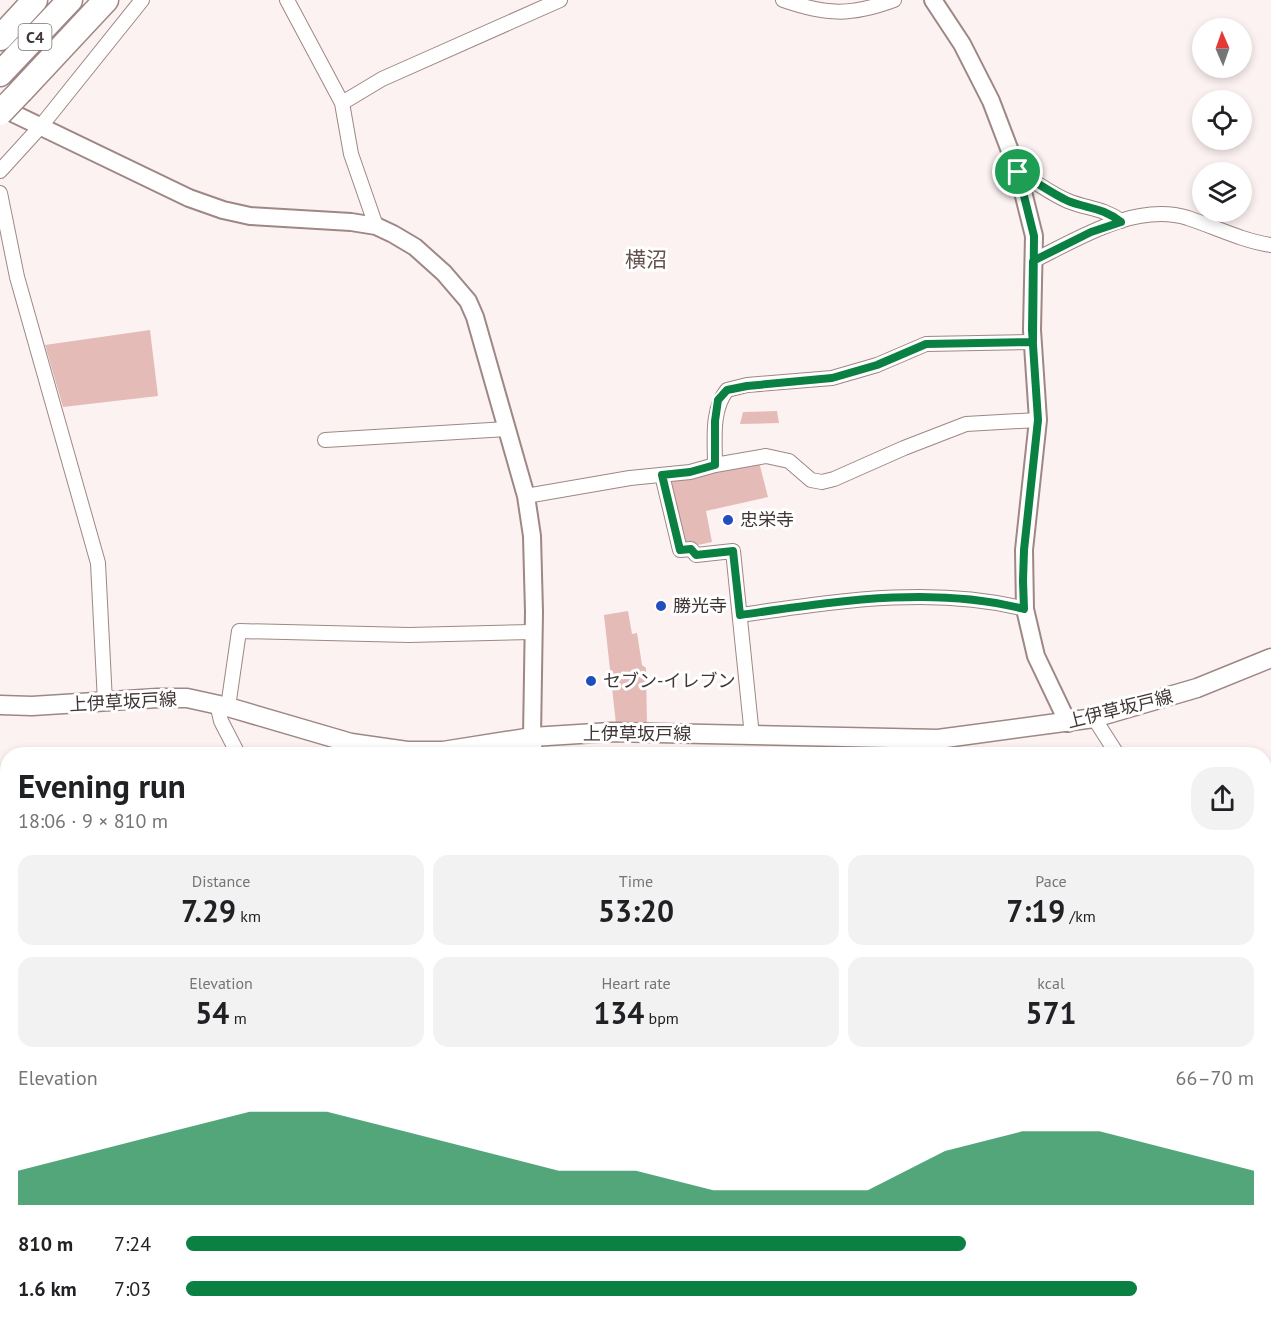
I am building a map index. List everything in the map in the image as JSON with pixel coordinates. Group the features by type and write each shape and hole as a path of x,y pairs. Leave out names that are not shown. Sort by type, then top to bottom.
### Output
{"highway":[{"name":"C4","path":"0,38 35,0"},
{"name":"C4","path":"0,74 70,0"},
{"path":"0,113 106,0"}],"main road":[{"name":"上伊草坂戸線","path":"515,747 629,732 938,739 1094,718 1197,688 1271,658"},
{"name":"上伊草坂戸線","path":"0,705 32,706 177,698 223,706 351,743 373,747"}],"street":[{"path":"0,171 41,126 142,0"},
{"path":"287,0 342,103 351,154 376,226"},
{"path":"342,103 382,80 560,0"},
{"path":"783,0 810,9 841,13 894,0"},
{"path":"933,0 962,44 984,87 1018,172 1034,236 1033,342 1038,420 1024,550 1024,609 1036,656 1068,723"},
{"path":"0,107 189,198 223,210 250,216 351,222 376,226 415,247 444,273 468,301 475,317 526,496 532,536 533,746"},
{"path":"1018,172 1041,184 1055,195 1070,202 1108,212 1121,222"},
{"path":"0,193 17,277 98,563 105,702"},
{"path":"1033,261 1091,232 1141,214 1162,213 1188,218 1271,245"},
{"path":"715,465 715,421 718,400 727,390 757,384 832,378 877,365 926,344 1033,342"},
{"path":"526,496 630,478 690,472 766,456 789,461 811,480 822,482 966,424 1038,420"},
{"path":"325,440 507,429"},
{"path":"662,475 680,550 691,549 696,555 733,551 752,736"},
{"path":"740,615 826,603 934,596 994,601 1024,609"},
{"path":"234,747 221,721 239,631 409,635 533,632"},
{"path":"1094,718 1113,747"}],"shaded area":[{"path":"150,330 158,396 63,407 45,345"},
{"path":"777,411 779,423 740,424 743,412"},
{"path":"759,462 768,497 706,511 712,542 682,547 670,479"},
{"path":"628,611 632,634 637,633 642,665 646,668 647,724 616,724 604,615"}],"place":[{"name":"忠栄寺","path":"728,520"},
{"name":"勝光寺","path":"661,606"},
{"name":"セブン-イレブン","path":"591,681"}],"district":[{"name":"横沼","path":"646,260"}],"route":[{"path":"1018,172 1034,236 1033,261 1032,330 1033,342 995,344 946,345 926,344 877,365 832,378 727,390 718,400 715,421 715,465 690,472 662,475 680,550 691,549 696,555 733,551 740,615 826,603 934,596 994,601 1024,609 1024,550 1038,420 1036,385 1032,330 1033,261 1091,232 1121,222 1108,212 1070,202 1055,195 1041,184 1018,172"}]}
